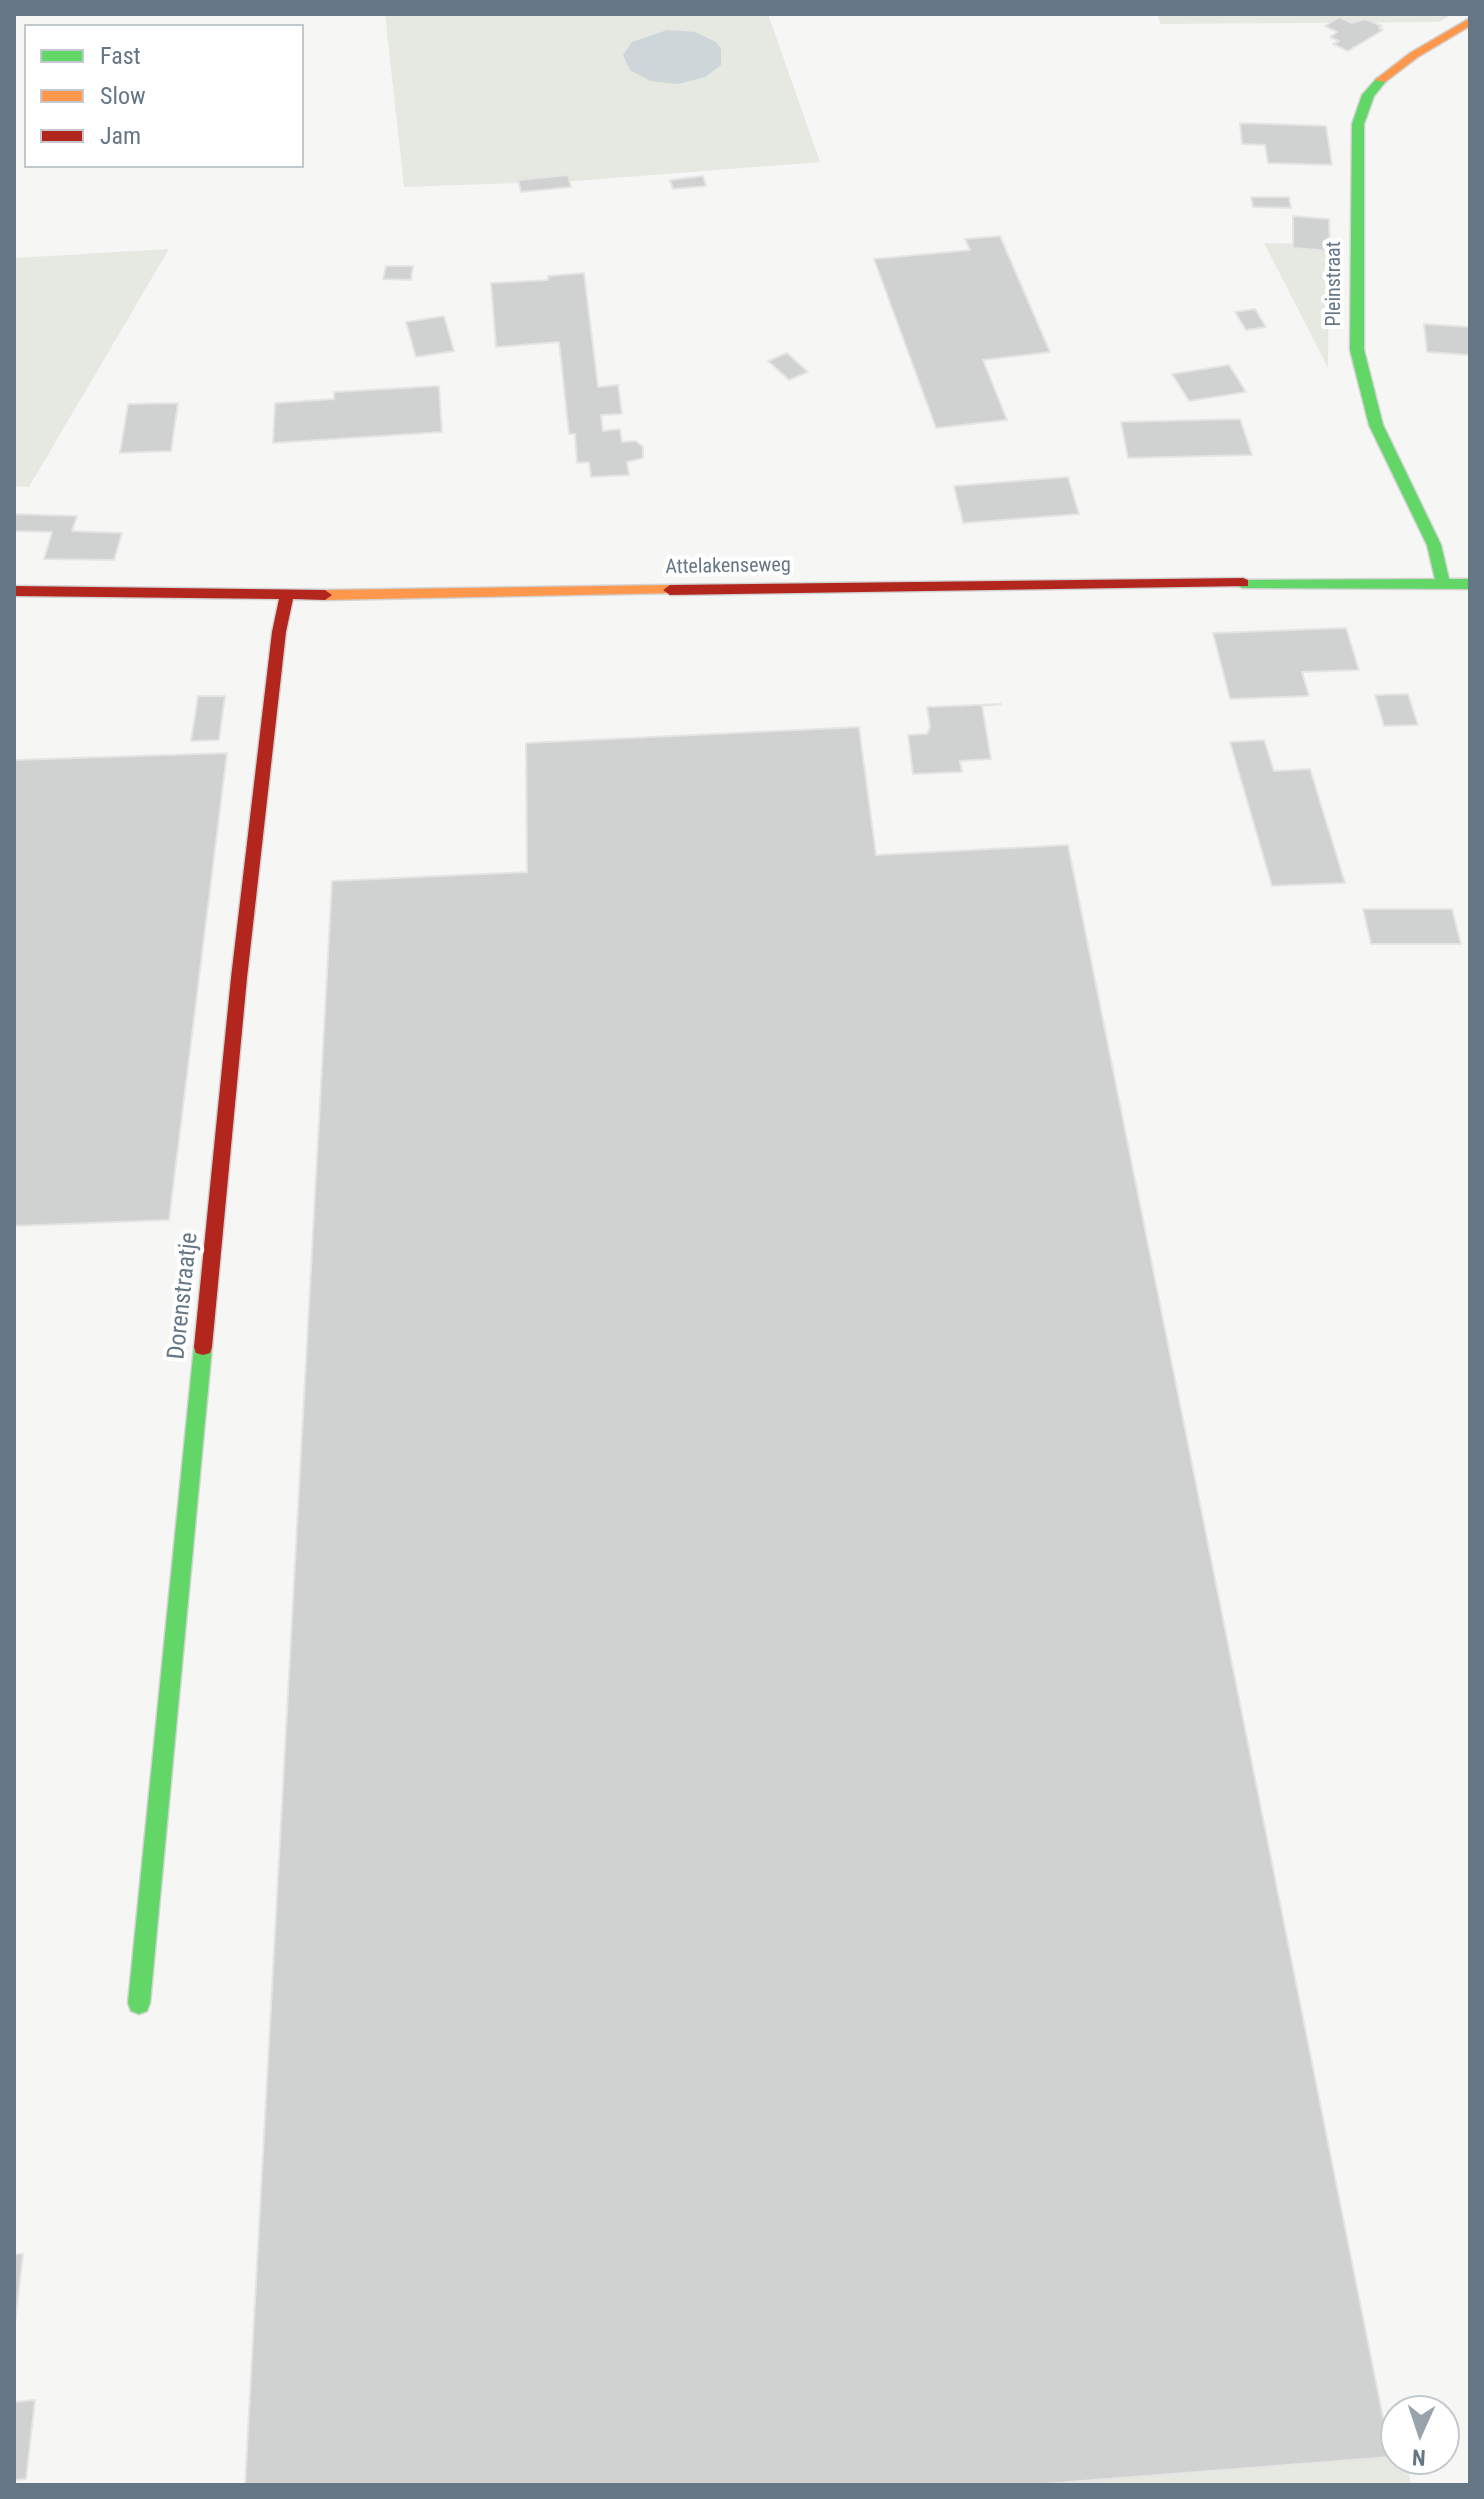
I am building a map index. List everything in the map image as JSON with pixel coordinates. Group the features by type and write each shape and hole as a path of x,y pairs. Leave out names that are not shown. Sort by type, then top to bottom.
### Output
{"street":[{"name":"Pleinstraat","path":"1443,584 1434,545 1376,425 1361,374 1357,350 1358,124 1361,109 1378,83 1414,55 1470,21"},
{"name":"Attelakenseweg","path":"14,591 287,595 1207,584 1470,584"},
{"name":"Dorenstraatje","path":"139,2003 239,978 279,632 287,595"}],"shaded area":[{"path":"385,14 768,14 820,162 575,181 404,187"},
{"path":"1157,14 1453,14 1439,22 1161,24"},
{"path":"667,30 695,32 716,42 721,49 721,65 705,77 678,84 650,81 630,70 623,55 632,42"},
{"path":"1264,243 1329,245 1328,368 1298,309"},
{"path":"169,249 29,487 14,486 14,258"},
{"path":"1380,2442 1380,2475 1409,2475 1411,2485 748,2485"}],"building":[{"path":"1339,17 1352,23 1365,19 1382,26 1379,28 1383,30 1348,51 1333,44 1339,41 1330,37 1337,32 1325,26"},
{"path":"1240,123 1326,126 1332,165 1268,163 1265,145 1242,144"},
{"path":"568,175 571,187 521,192 518,180"},
{"path":"703,176 706,186 673,189 670,180"},
{"path":"1251,197 1289,197 1291,208 1253,207"},
{"path":"1293,216 1329,219 1330,251 1293,248"},
{"path":"1000,236 1050,352 983,360 1007,420 936,428 874,259 970,250 965,239"},
{"path":"386,266 413,266 411,280 383,279"},
{"path":"584,273 598,387 618,385 622,414 601,415 603,431 620,429 622,442 636,441 643,447 643,458 627,462 629,475 591,477 589,462 577,463 575,434 569,434 559,342 496,347 491,283 548,280 548,276"},
{"path":"1255,309 1266,327 1246,330 1235,312"},
{"path":"444,316 454,351 416,357 406,322"},
{"path":"1424,324 1470,327 1470,355 1427,352"},
{"path":"787,353 808,372 789,380 768,361"},
{"path":"1229,365 1246,392 1189,401 1172,374"},
{"path":"439,386 442,432 273,443 275,403 334,399 334,392"},
{"path":"178,403 171,451 120,453 128,404"},
{"path":"1240,419 1252,455 1128,458 1121,422"},
{"path":"1068,477 1079,514 963,523 954,486"},
{"path":"14,514 77,516 72,531 122,533 114,560 44,559 52,532 14,531"},
{"path":"1346,628 1359,670 1302,672 1309,696 1230,699 1213,633"},
{"path":"1408,694 1418,725 1384,726 1375,695"},
{"path":"198,696 225,696 219,740 191,741"},
{"path":"1001,704 982,706 991,759 960,761 962,772 913,774 908,735 927,734 930,727 927,707"},
{"path":"859,727 876,855 1068,845 1380,2402 1380,2458 1031,2485 245,2485 332,881 527,872 526,743"},
{"path":"1264,740 1274,771 1310,769 1345,883 1272,886 1230,742"},
{"path":"227,753 169,1220 14,1226 14,760"},
{"path":"1363,909 1452,909 1461,944 1371,944"},
{"path":"14,2254 23,2254 14,2333"},
{"path":"35,2400 26,2479 14,2480 14,2402"}],"traffic: fast":[{"path":"1381,80 1368,95 1358,124 1357,350 1376,425 1434,545 1443,584"},
{"path":"1243,583 1470,584"},
{"path":"139,2003 203,1347"}],"traffic: slow":[{"path":"1381,80 1414,55 1470,21"},
{"path":"325,595 670,590"}],"traffic: jam":[{"path":"670,590 1243,583"},
{"path":"14,591 325,595"},
{"path":"203,1347 239,978 279,632 287,595"}]}
